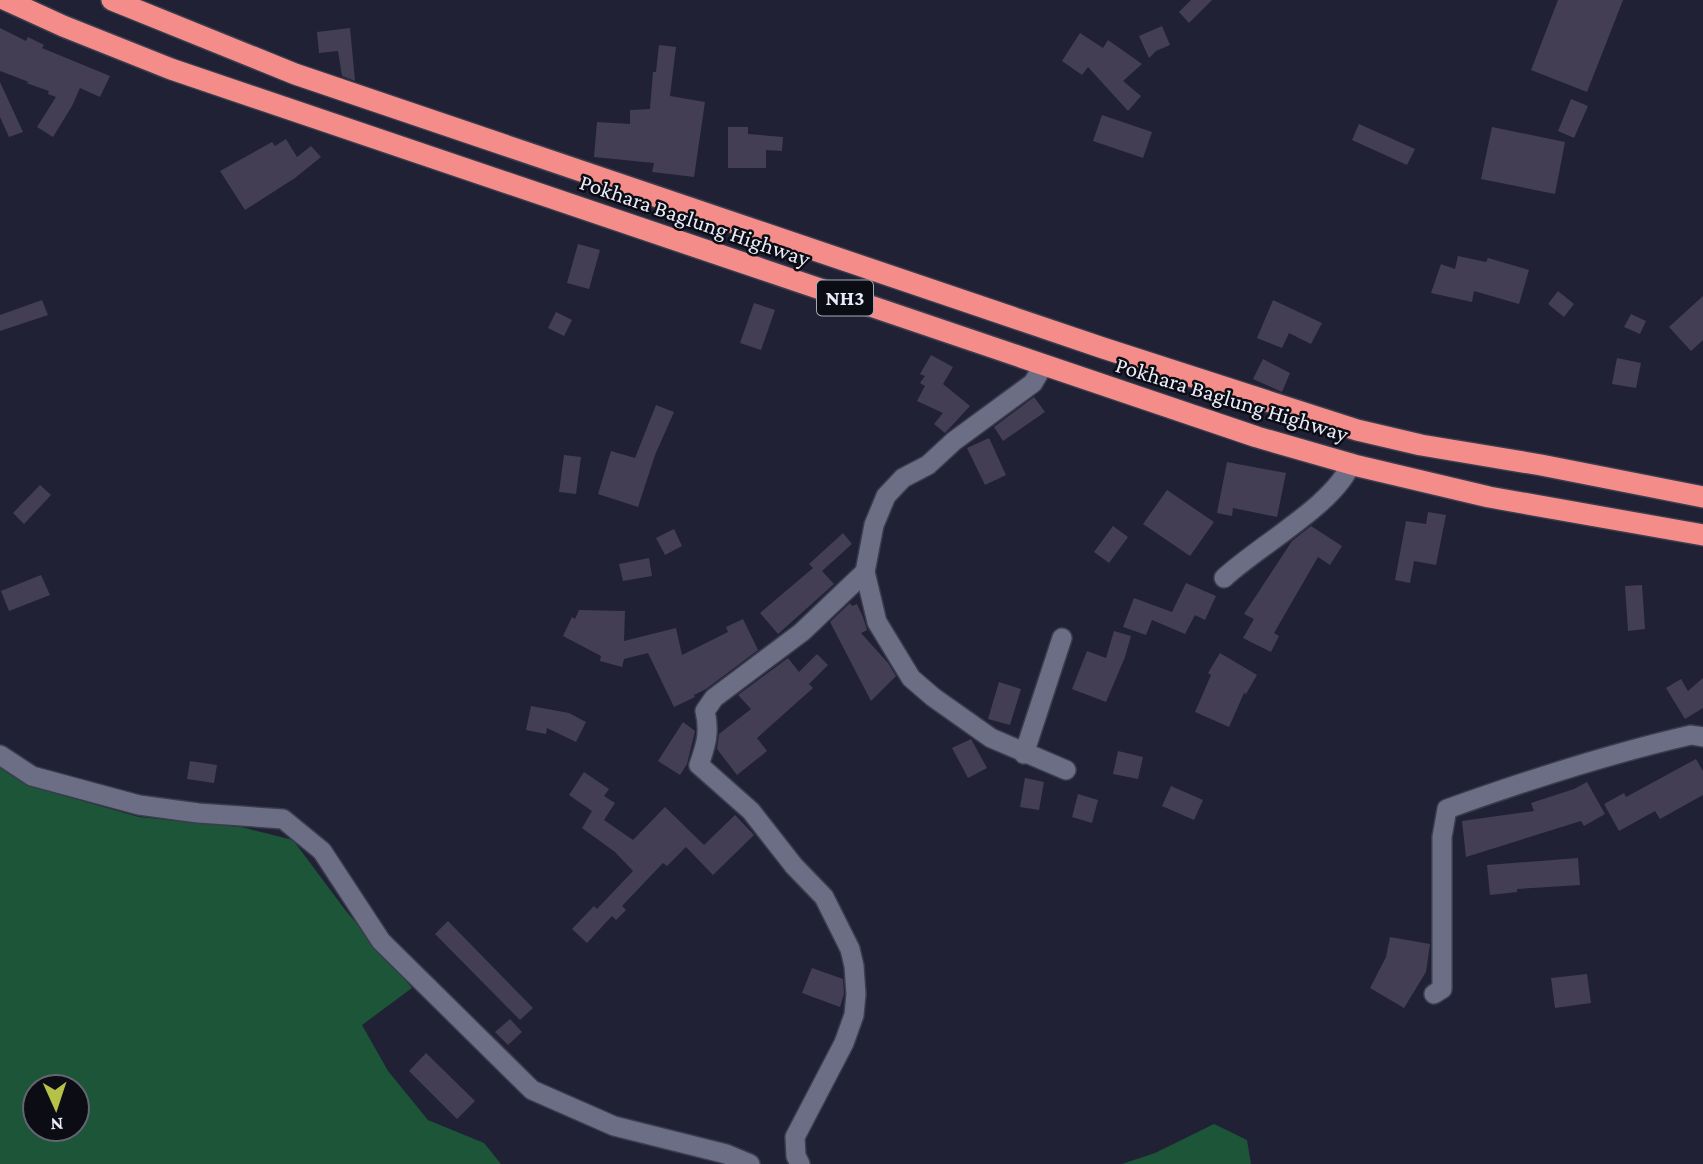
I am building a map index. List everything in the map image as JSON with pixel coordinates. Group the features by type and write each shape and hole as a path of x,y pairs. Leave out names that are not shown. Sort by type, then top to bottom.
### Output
{"highway":[{"name":"Pokhara Baglung Highway","path":"6,0 62,26 171,69 1257,437 1489,497 1703,535"},
{"name":"Pokhara Baglung Highway","path":"112,0 295,74 1103,348 1357,430 1420,445 1541,465 1703,497"}],"street":[{"path":"1043,366 1032,383 954,441 929,465 903,478 886,496 874,525 865,572 877,622 911,678 991,738 1066,771"},
{"path":"1224,578 1242,561 1333,492 1347,476 1352,463"},
{"path":"800,1164 796,1156 795,1136 844,1043 853,1015 856,994 850,949 824,897 794,866 751,811 699,765 707,743 709,727 705,711 715,698 802,632 865,572"},
{"path":"1024,754 1062,638"},
{"path":"1434,994 1442,989 1442,837 1447,809 1606,756 1691,735 1703,737"},
{"path":"0,755 32,776 139,805 198,813 282,819 323,850 381,941 532,1090 614,1126 726,1154 750,1164"}],"green space":[{"path":"0,767 44,790 139,817 241,827 293,840 346,911 412,988 362,1025 388,1071 428,1120 484,1143 501,1164 0,1164"},
{"path":"1214,1124 1247,1140 1251,1164 1122,1164 1155,1153"}],"building":[{"path":"1191,0 1212,0 1189,23 1179,12"},
{"path":"1558,0 1623,0 1587,92 1531,70"},
{"path":"1162,26 1170,45 1156,51 1149,58 1139,36"},
{"path":"0,28 26,41 28,37 44,45 42,48 110,76 100,97 80,88 53,137 37,127 56,97 48,94 49,91 0,71"},
{"path":"350,28 355,81 342,76 338,51 319,53 317,32"},
{"path":"1080,33 1103,48 1108,40 1142,64 1123,81 1141,96 1128,111 1088,67 1082,75 1062,61"},
{"path":"659,45 676,47 670,96 705,102 694,177 652,172 654,163 594,157 597,122 630,124 630,110 650,109 653,72 656,72"},
{"path":"0,82 23,132 9,137 0,117"},
{"path":"1571,99 1588,106 1574,138 1558,131"},
{"path":"1102,115 1152,132 1143,158 1093,141"},
{"path":"1359,124 1415,149 1407,165 1352,140"},
{"path":"728,127 748,127 748,134 783,137 782,151 766,150 766,168 728,168"},
{"path":"1492,127 1565,142 1555,194 1481,179"},
{"path":"286,139 297,157 311,146 321,157 295,178 245,210 220,171 272,142 275,146"},
{"path":"578,244 600,250 589,289 567,283"},
{"path":"1458,256 1486,262 1488,258 1529,270 1519,304 1474,291 1472,302 1431,293 1441,264 1455,269"},
{"path":"1558,291 1574,304 1564,317 1548,304"},
{"path":"1703,296 1703,340 1691,351 1669,327"},
{"path":"42,300 48,315 0,331 0,315"},
{"path":"1273,300 1322,323 1311,344 1289,333 1282,348 1257,338"},
{"path":"754,303 775,310 761,350 740,343"},
{"path":"556,312 572,320 564,336 548,328"},
{"path":"1631,314 1646,321 1640,334 1624,327"},
{"path":"931,355 953,367 943,384 970,406 945,433 934,424 943,413 917,401 925,386 920,383 925,376 920,374"},
{"path":"1617,358 1641,363 1636,388 1612,384"},
{"path":"1263,359 1290,373 1282,392 1253,379"},
{"path":"1034,397 1045,412 1003,441 994,427"},
{"path":"656,405 674,412 655,455 638,507 598,494 611,451 635,458"},
{"path":"989,438 1006,475 985,485 967,448"},
{"path":"564,455 581,457 576,494 559,492"},
{"path":"1227,462 1286,473 1277,517 1233,508 1232,516 1217,513"},
{"path":"40,485 51,495 24,524 13,513"},
{"path":"1167,490 1214,522 1190,556 1143,524"},
{"path":"1428,512 1446,515 1436,565 1414,561 1410,583 1395,580 1406,521 1426,524"},
{"path":"1113,526 1128,537 1109,563 1094,552"},
{"path":"1311,526 1342,546 1330,565 1318,557 1274,633 1279,636 1271,652 1243,638 1254,619 1244,614 1292,541"},
{"path":"674,529 682,546 665,555 656,538"},
{"path":"843,533 852,544 822,571 834,584 778,634 760,613 813,568 809,564"},
{"path":"649,558 652,576 623,581 619,564"},
{"path":"41,575 50,595 9,611 1,591"},
{"path":"1186,583 1216,596 1205,620 1195,615 1185,634 1152,620 1146,635 1123,627 1134,598 1172,612"},
{"path":"1642,585 1645,629 1628,631 1625,586"},
{"path":"850,603 852,606 857,604 863,617 867,630 861,633 896,676 871,701 830,622"},
{"path":"579,610 625,611 624,641 676,628 682,655 728,632 726,627 743,619 758,650 694,695 695,697 674,707 648,653 624,659 622,667 600,661 601,656 563,636 572,617 575,619"},
{"path":"1114,631 1131,636 1106,702 1072,689 1087,651 1106,658"},
{"path":"1220,653 1257,675 1246,694 1244,693 1229,727 1195,712 1211,675 1208,673"},
{"path":"817,654 828,665 809,684 813,688 757,738 767,751 737,775 717,749 719,734 751,709 738,695 788,658 799,672"},
{"path":"1703,678 1703,708 1685,719 1666,688 1681,679 1688,691"},
{"path":"999,682 1021,689 1010,725 988,719"},
{"path":"531,706 569,713 586,722 576,742 547,728 546,734 526,730"},
{"path":"683,722 695,731 687,764 680,775 658,761"},
{"path":"971,739 987,768 968,778 952,748"},
{"path":"1118,751 1143,757 1138,779 1113,774"},
{"path":"1696,759 1703,771 1703,795 1660,819 1655,811 1619,831 1604,804 1624,793 1626,797"},
{"path":"190,761 217,765 214,783 187,779"},
{"path":"584,772 609,789 604,796 615,803 604,820 633,840 665,807 704,845 735,815 754,835 713,875 686,847 667,866 663,863 622,906 626,910 616,920 612,916 587,943 572,929 594,906 597,909 633,871 615,852 582,828 592,811 569,795"},
{"path":"1025,778 1044,782 1039,810 1020,807"},
{"path":"1587,782 1605,814 1584,826 1581,821 1466,857 1462,821 1534,811 1531,803"},
{"path":"1171,786 1203,800 1194,820 1162,806"},
{"path":"1078,794 1098,800 1092,823 1072,817"},
{"path":"1578,858 1580,885 1517,889 1517,892 1490,895 1487,865"},
{"path":"448,921 533,1008 520,1020 435,934"},
{"path":"1390,937 1430,944 1426,972 1404,1008 1370,988 1386,957"},
{"path":"812,968 843,979 844,994 840,1007 802,993"},
{"path":"1587,974 1591,1003 1555,1008 1551,978"},
{"path":"510,1019 522,1032 508,1045 495,1032"},
{"path":"426,1053 475,1101 457,1119 409,1071"}]}
